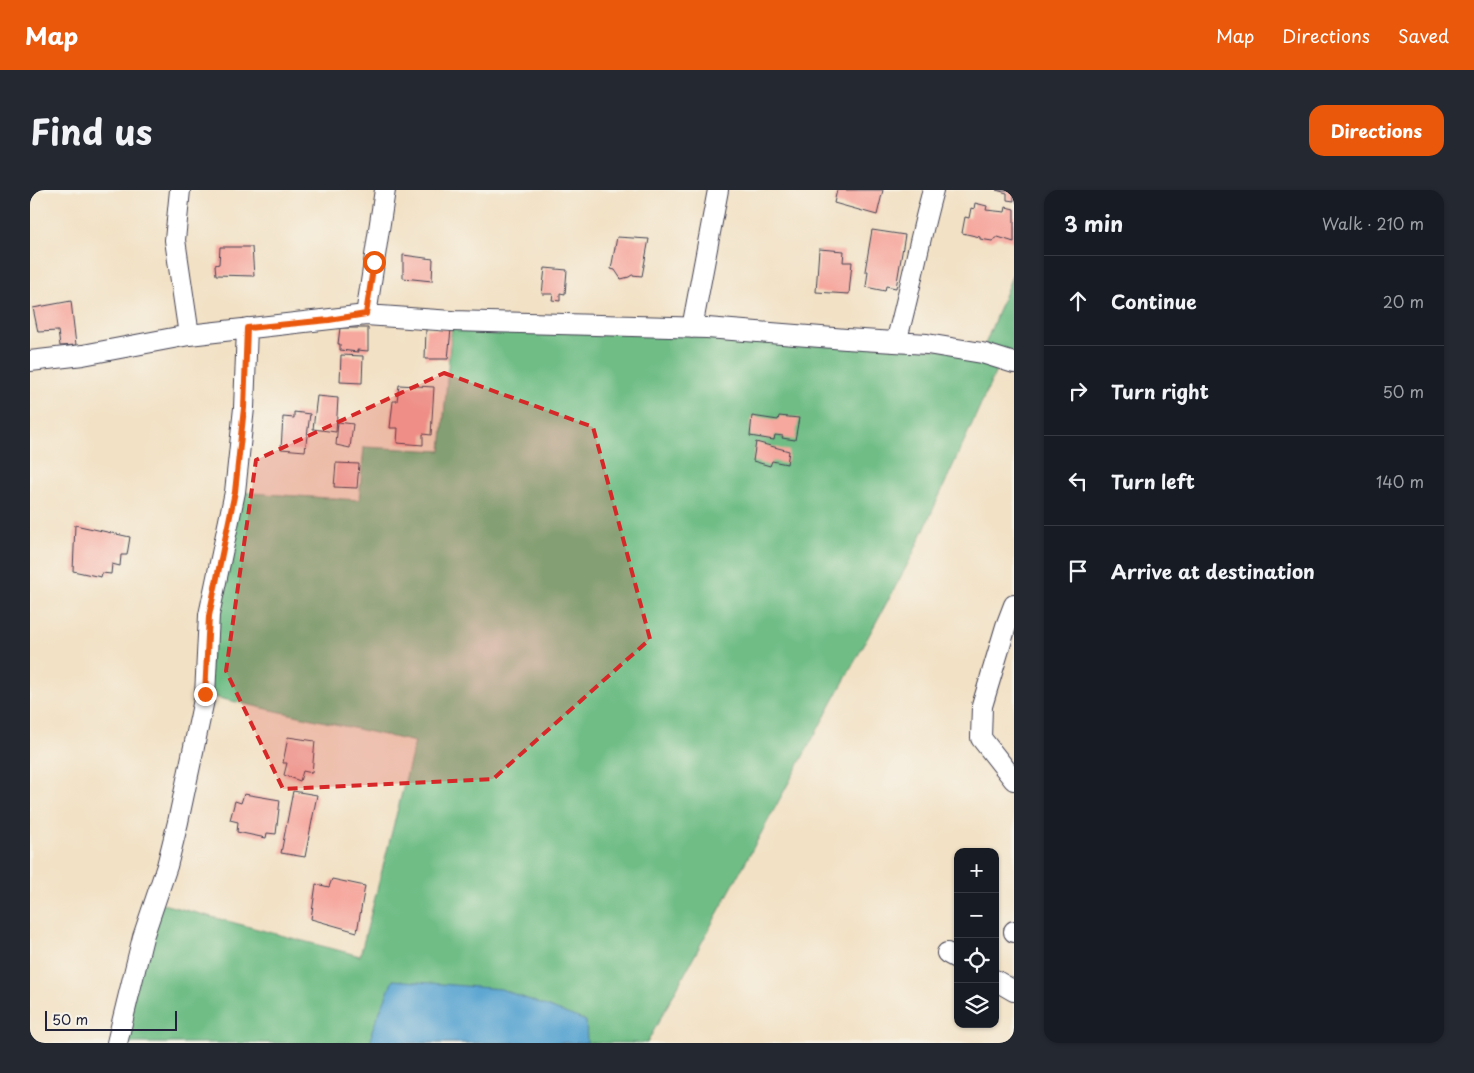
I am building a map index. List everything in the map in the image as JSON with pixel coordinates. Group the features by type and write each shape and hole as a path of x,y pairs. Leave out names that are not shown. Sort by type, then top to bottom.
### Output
{"street":[{"path":"180,190 175,240 189,335"},
{"path":"366,314 385,190"},
{"path":"692,328 718,190"},
{"path":"896,342 908,297 922,227 933,190"},
{"path":"30,361 83,355 189,335 329,320 366,314 452,321 707,328 927,344 982,352 1014,363"},
{"path":"117,1043 143,937 167,866 205,694 209,616 235,492 243,417 247,328"},
{"path":"1014,605 982,706 981,738 1014,780"},
{"path":"999,982 1014,990"}],"highlighted area":[{"path":"444,373 593,427 650,639 493,779 283,789 226,671 256,460"}],"green space":[{"path":"1014,271 1014,365 1001,360 911,558 647,1043 117,1043 155,902 360,956 415,742 205,695 235,492 359,500 364,447 441,451 452,321 982,352"}],"water":[{"path":"393,980 501,989 586,1021 587,1043 371,1043 372,1030"}],"building":[{"path":"837,190 883,190 877,215 834,203"},
{"path":"996,190 1014,190 1014,201 1007,200 1007,193"},
{"path":"975,203 987,206 986,210 1005,212 1006,207 1014,209 1014,242 998,237 992,241 980,239 980,237 962,233 965,217 969,218 971,208 974,209"},
{"path":"872,230 905,235 896,288 886,286 885,291 866,287 868,271 865,271"},
{"path":"617,237 649,239 642,276 632,275 621,279 615,270 611,269"},
{"path":"220,247 252,247 254,276 216,275 215,265 219,264"},
{"path":"819,249 844,251 843,262 852,262 849,294 816,292"},
{"path":"403,255 433,259 432,281 403,278"},
{"path":"545,268 567,270 565,294 560,293 560,301 552,300 553,294 542,294"},
{"path":"71,301 76,345 60,346 58,331 38,332 33,308"},
{"path":"340,328 368,328 368,351 340,350 340,344 338,344"},
{"path":"426,329 451,329 448,359 425,359"},
{"path":"341,355 363,356 362,383 340,382"},
{"path":"399,385 434,387 431,435 423,434 423,445 397,443 398,428 390,428 393,401 397,401"},
{"path":"317,396 338,398 336,432 313,429"},
{"path":"294,412 310,414 305,451 281,449 283,417 294,418"},
{"path":"752,416 778,420 779,416 799,418 795,440 775,435 774,440 750,436"},
{"path":"338,422 353,424 350,448 336,445"},
{"path":"756,442 789,451 787,464 772,461 770,466 753,461"},
{"path":"336,463 359,464 357,488 334,487"},
{"path":"75,525 130,537 127,555 121,555 120,566 112,564 111,574 102,573 101,577 73,571"},
{"path":"288,737 315,741 312,773 303,771 300,781 284,775 287,763 283,763"},
{"path":"293,791 317,795 305,857 281,853"},
{"path":"244,794 280,800 276,834 267,833 266,838 237,832 238,822 230,820 235,801 241,803"},
{"path":"332,879 365,886 357,932 311,919 316,884 329,887"}],"route":[{"path":"205,694 209,616 235,492 244,408 247,328 329,320 366,314 374,262"}]}
